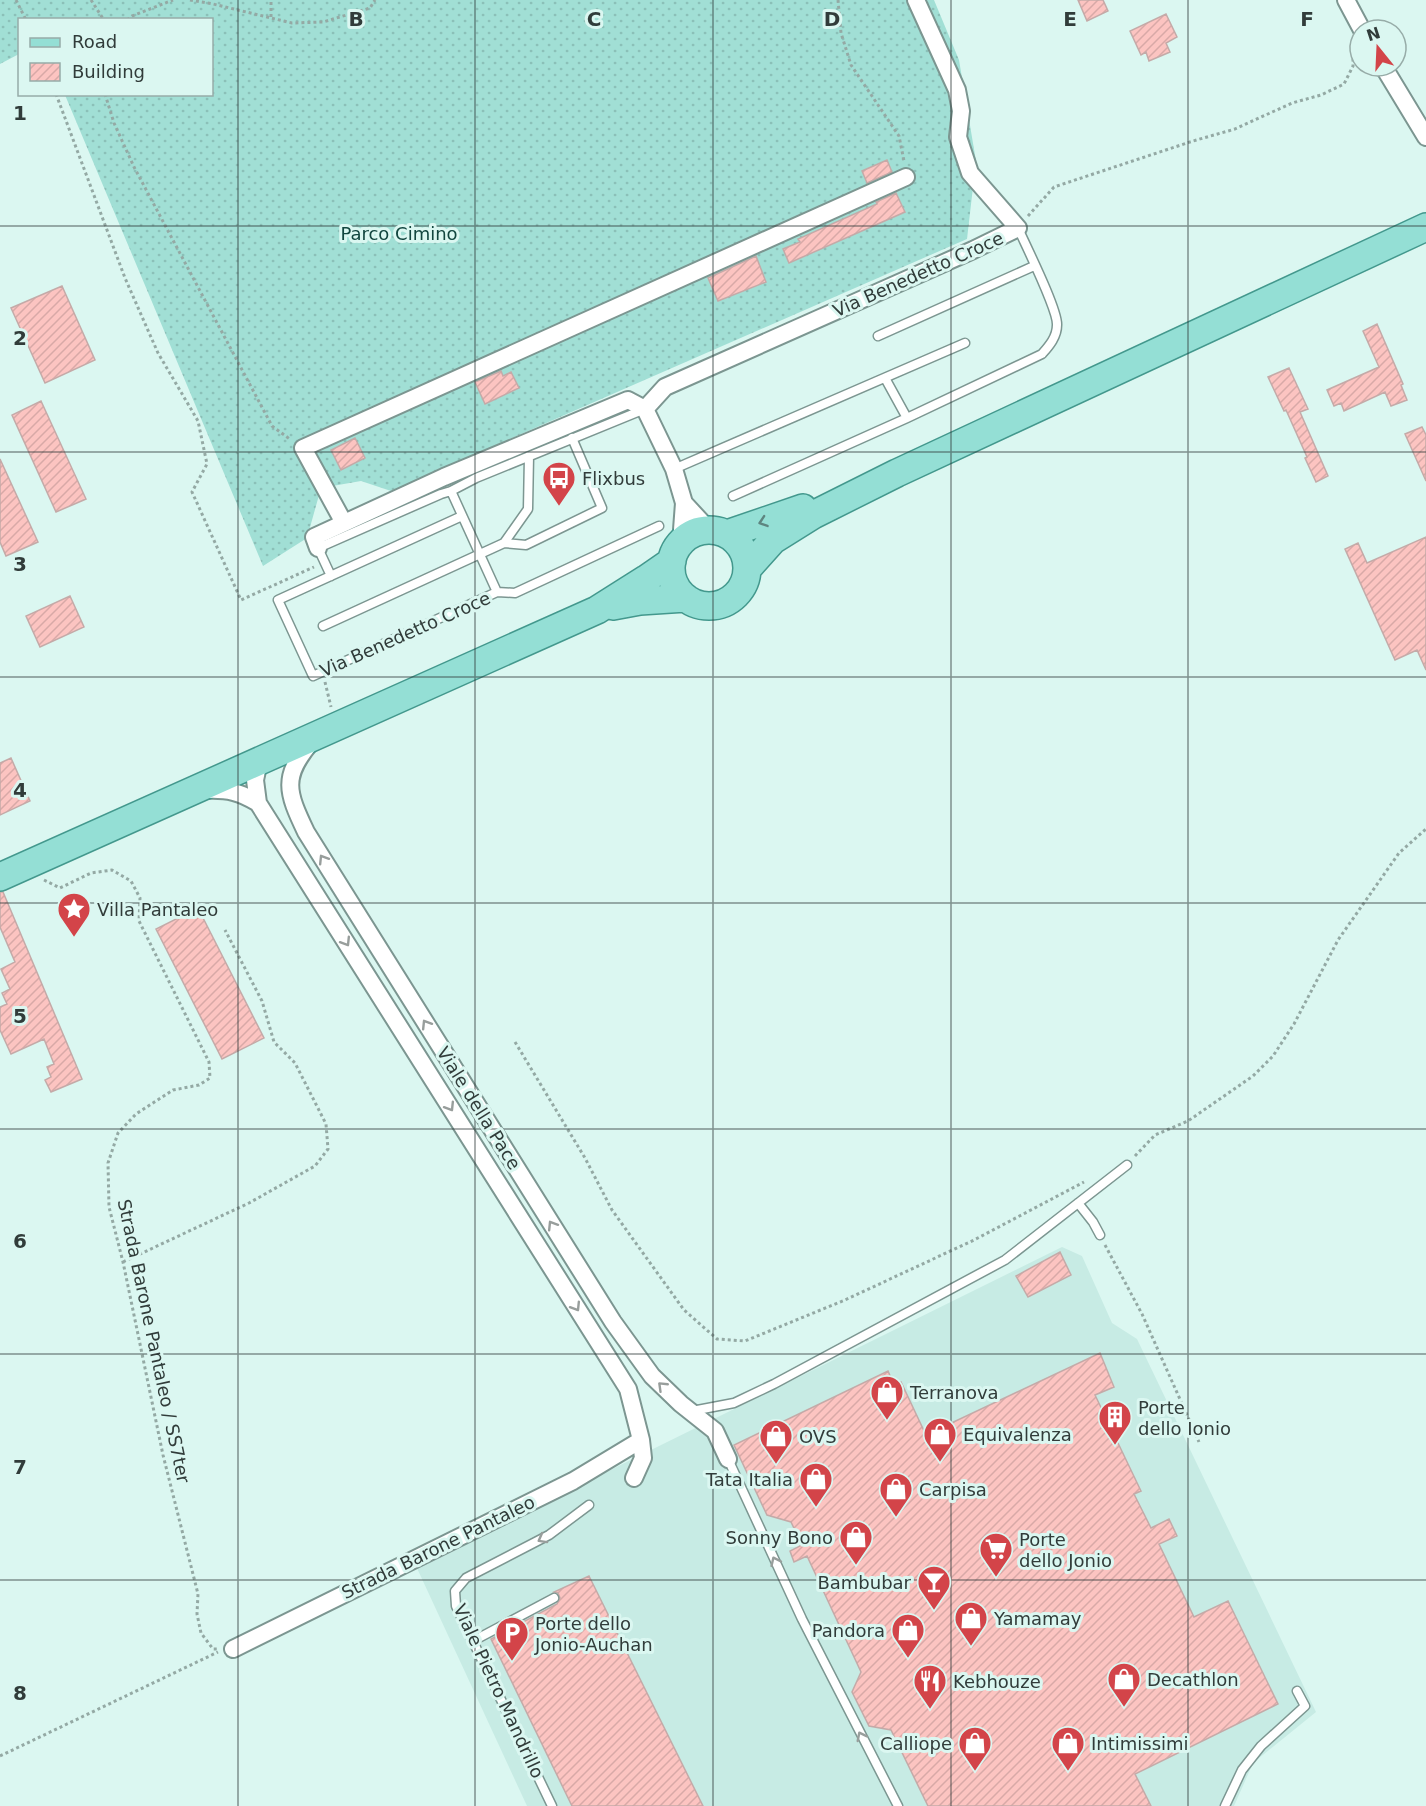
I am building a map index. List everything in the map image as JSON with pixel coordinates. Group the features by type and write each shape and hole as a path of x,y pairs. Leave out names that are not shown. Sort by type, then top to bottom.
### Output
{"main road":[{"path":"748,568 773,540 813,515 1426,227"},
{"path":"0,878 597,610 646,579 676,552 689,536 699,532 718,532 897,474"},
{"path":"676,552 673,582 678,591 686,598 703,606 721,605 741,591 748,568 747,558 736,540 718,532"},
{"path":"597,610 640,601 686,598"}],"street":[{"path":"916,0 957,90 961,111 958,137 970,173 1018,228"},
{"path":"1346,0 1356,18"},
{"path":"1390,78 1426,137"},
{"path":"344,523 303,448 906,177"},
{"name":"Via Benedetto Croce","path":"645,409 665,387 1018,228"},
{"path":"321,555 314,537 444,477 628,400 645,409 674,469 684,504 676,552"},
{"path":"684,504 718,532"},
{"name":"Viale della Pace","path":"326,732 300,754 291,773 289,789 295,810 306,832 613,1322 652,1376 690,1412 715,1431 728,1459"},
{"path":"258,803 255,780 259,761"},
{"path":"193,791 221,789 243,794 258,803"},
{"name":"Viale della Pace","path":"258,803 628,1389 644,1458 634,1478"},
{"name":"Strada Barone Pantaleo","path":"228,1649 573,1481 641,1440"}],"lane":[{"path":"733,496 1042,354 1053,340 1058,324 1018,228"},
{"path":"879,336 1034,266"},
{"path":"674,469 965,343"},
{"path":"885,378 907,418"},
{"path":"331,576 321,555 476,478 645,409"},
{"path":"504,543 526,545 602,508 572,438"},
{"path":"323,626 504,543 528,509 530,456"},
{"path":"451,491 497,592"},
{"name":"Via Benedetto Croce","path":"462,516 278,600 313,676 497,592 515,593 659,526"},
{"path":"690,1412 734,1402 774,1384 1005,1260 1126,1162"},
{"path":"1078,1203 1093,1222 1100,1236"},
{"path":"728,1459 802,1619 898,1806"},
{"name":"Viale Pietro Mandrillo","path":"552,1806 456,1606 455,1591 466,1578 549,1535 589,1505"},
{"path":"472,1641 554,1598"},
{"path":"1225,1806 1242,1770 1261,1746 1305,1706 1297,1691"}],"path":[{"path":"16,0 25,18"},
{"path":"91,0 103,18"},
{"path":"130,18 173,0"},
{"path":"190,0 292,23 323,22 370,8 375,0"},
{"path":"271,17 272,0"},
{"path":"838,0 841,33 851,65 899,136 906,177"},
{"name":"Via Benedetto Croce","path":"1018,228 1054,187 1235,129 1292,104 1322,95 1344,84 1348,76"},
{"path":"57,96 125,278 158,352 198,421 207,464 192,492 241,600 321,555"},
{"path":"106,96 114,123 134,167 272,426 303,448"},
{"path":"323,671 326,732"},
{"path":"1126,1162 1155,1135 1188,1121 1253,1076 1273,1056 1294,1024 1338,939 1399,853 1426,829"},
{"name":"Strada Barone Pantaleo / SS7ter","path":"27,865 47,883 60,888 91,873 112,870 131,881 140,898 139,921 209,1062 210,1078 199,1085 173,1090 136,1114 118,1133 108,1163 109,1206 123,1262 163,1455 198,1593 197,1614 201,1633 213,1649 228,1649"},
{"path":"123,1262 249,1203 315,1166 328,1149 326,1124 295,1063 274,1042 262,1001 225,930"},
{"path":"515,1042 585,1158 612,1210 684,1310 717,1339 745,1341 845,1300 974,1240 1085,1181"},
{"path":"1100,1236 1142,1314 1199,1442"},
{"path":"0,1756 228,1649"}],"shaded area":[{"path":"1062,1247 1082,1256 1112,1323 1137,1339 1316,1712 1253,1763 1234,1806 527,1806 416,1566"}],"green space":[{"name":"Parco Cimino","path":"0,0 934,0 959,60 976,161 967,239 391,491 361,481 321,488 307,538 263,566 65,96 213,96 213,18 18,18 18,55 0,64"}],"building":[{"path":"1078,0 1103,0 1108,11 1087,21"},
{"path":"1166,14 1177,37 1166,43 1170,52 1149,61 1146,52 1141,55 1130,31"},
{"path":"887,160 892,172 867,183 862,171"},
{"path":"896,193 905,212 789,263 783,249 800,242 798,239 877,204 876,202"},
{"path":"756,256 766,282 718,301 708,278"},
{"path":"62,286 95,360 45,383 11,308"},
{"path":"1377,324 1403,384 1401,385 1407,400 1391,406 1385,392 1344,411 1341,403 1334,406 1327,390 1379,367 1363,331"},
{"path":"1289,368 1308,409 1300,412 1328,476 1316,482 1286,410 1284,411 1268,377"},
{"path":"501,371 503,376 511,372 519,388 485,404 475,382"},
{"path":"41,401 86,499 56,512 12,415"},
{"path":"1422,427 1426,435 1426,481 1405,434"},
{"path":"355,438 365,458 341,470 331,450"},
{"path":"0,459 38,542 6,556 0,542"},
{"path":"1426,537 1426,670 1417,650 1395,660 1345,549 1358,543 1367,563"},
{"path":"70,596 84,627 40,647 26,616"},
{"path":"11,758 30,801 0,815 0,763"},
{"path":"0,892 3,892 82,1079 51,1092 45,1080 51,1077 47,1067 54,1064 44,1039 11,1054 0,1030 0,1007 7,1004 2,993 10,989 1,969 15,962 0,927"},
{"path":"198,908 264,1038 222,1059 156,929"},
{"path":"1060,1252 1071,1275 1028,1297 1016,1276"},
{"name":"Porte dello Jonio","path":"1100,1353 1114,1387 1095,1395 1141,1491 1134,1494 1151,1528 1169,1519 1177,1536 1159,1544 1194,1617 1228,1601 1278,1704 1135,1774 1151,1806 928,1806 891,1730 869,1726 852,1692 861,1672 807,1556 794,1562 790,1551 802,1545 791,1522 767,1515 734,1445 888,1371 894,1385 901,1382 926,1435"},
{"path":"589,1576 703,1806 572,1806 491,1639 557,1604 560,1598 558,1593 554,1592"}],"place":[{"name":"Flixbus","path":"559,507"},
{"name":"Villa Pantaleo","path":"74,938"},
{"name":"Terranova","path":"887,1421"},
{"name":"Porte dello Ionio","path":"1115,1446"},
{"name":"Equivalenza","path":"940,1463"},
{"name":"OVS","path":"776,1465"},
{"name":"Tata Italia","path":"816,1508"},
{"name":"Carpisa","path":"896,1518"},
{"name":"Sonny Bono","path":"856,1566"},
{"name":"Porte dello Jonio","path":"996,1578"},
{"name":"Bambubar","path":"934,1611"},
{"name":"Yamamay","path":"971,1647"},
{"name":"Pandora","path":"908,1659"},
{"name":"Porte dello Jonio-Auchan","path":"512,1662"},
{"name":"Decathlon","path":"1124,1708"},
{"name":"Kebhouze","path":"930,1710"},
{"name":"Calliope","path":"975,1772"},
{"name":"Intimissimi","path":"1068,1772"}]}
